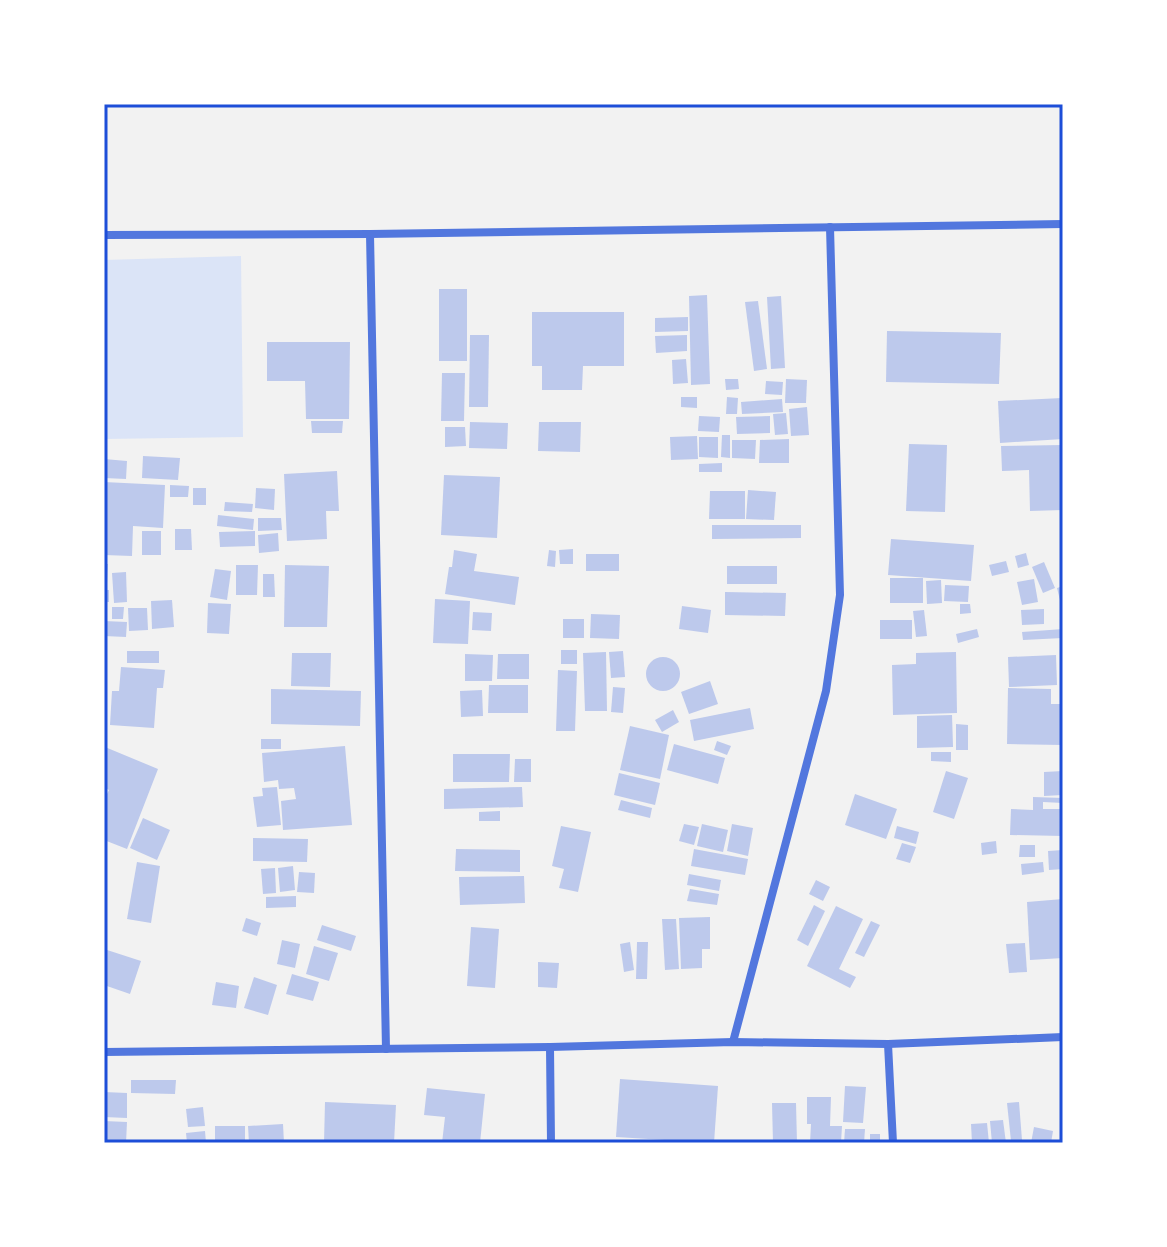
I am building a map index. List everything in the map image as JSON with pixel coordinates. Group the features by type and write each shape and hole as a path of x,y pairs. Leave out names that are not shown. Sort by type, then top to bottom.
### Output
{"street":[{"path":"104,235 1063,224"},
{"path":"733,1042 826,691 840,595 830,227"},
{"path":"370,234 386,1049"},
{"path":"104,1052 733,1042 888,1044 1063,1037"},
{"path":"888,1044 893,1143"},
{"path":"550,1047 551,1143"}],"shaded area":[{"path":"241,256 243,437 104,439 104,260"}],"building":[{"path":"439,289 467,289 467,361 439,361"},
{"path":"707,295 710,384 691,385 689,296"},
{"path":"781,296 785,368 771,369 767,297"},
{"path":"758,301 767,369 754,371 745,302"},
{"path":"532,312 624,312 624,366 583,366 582,390 542,390 542,366 532,366"},
{"path":"688,317 688,331 655,332 655,318"},
{"path":"887,331 1001,333 999,384 886,382"},
{"path":"470,335 489,335 488,407 469,407"},
{"path":"687,335 687,351 656,353 655,336"},
{"path":"267,342 350,342 349,419 306,419 305,381 267,381"},
{"path":"686,359 688,383 673,384 672,360"},
{"path":"442,373 465,373 464,421 441,421"},
{"path":"725,379 738,379 739,389 726,390"},
{"path":"786,379 807,380 806,403 785,403"},
{"path":"766,381 783,382 782,395 765,394"},
{"path":"681,397 697,397 697,408 681,407"},
{"path":"727,397 738,398 737,414 726,414"},
{"path":"1062,398 1063,439 1000,443 998,401"},
{"path":"782,399 783,412 742,414 741,402"},
{"path":"807,407 809,435 791,436 789,409"},
{"path":"786,413 788,434 775,435 773,414"},
{"path":"699,416 720,417 719,432 698,431"},
{"path":"770,416 770,433 737,434 736,417"},
{"path":"311,421 343,421 342,433 312,433"},
{"path":"470,422 508,423 507,449 469,448"},
{"path":"539,422 581,422 580,452 538,451"},
{"path":"445,427 465,427 466,446 445,447"},
{"path":"722,435 730,435 730,458 721,457"},
{"path":"697,436 698,459 671,460 670,437"},
{"path":"699,437 718,437 718,458 699,457"},
{"path":"789,439 789,463 759,463 760,440"},
{"path":"732,440 756,440 755,459 732,458"},
{"path":"909,444 947,445 945,512 906,511"},
{"path":"1063,445 1063,510 1030,511 1029,470 1002,471 1001,446"},
{"path":"143,456 180,458 178,480 142,478"},
{"path":"104,459 127,461 126,479 104,478"},
{"path":"722,463 722,472 699,472 699,464"},
{"path":"337,471 339,511 326,511 327,539 287,541 284,474"},
{"path":"444,475 500,477 497,538 441,535"},
{"path":"104,482 165,485 163,528 133,526 132,556 104,555"},
{"path":"170,485 189,486 188,497 170,497"},
{"path":"193,488 206,488 206,505 193,505"},
{"path":"256,488 275,489 274,510 255,508"},
{"path":"748,490 776,492 774,520 746,519"},
{"path":"710,491 745,491 745,519 709,519"},
{"path":"225,502 253,504 252,512 224,511"},
{"path":"218,515 254,519 253,530 217,526"},
{"path":"258,518 281,518 282,530 258,531"},
{"path":"712,525 801,525 801,538 712,539"},
{"path":"175,529 191,529 192,550 175,550"},
{"path":"142,531 161,531 161,555 142,555"},
{"path":"255,531 255,546 220,547 219,532"},
{"path":"278,533 279,551 259,553 258,535"},
{"path":"891,539 974,545 971,581 888,575"},
{"path":"573,549 573,564 560,564 559,550"},
{"path":"454,550 477,554 474,571 519,577 515,605 445,594"},
{"path":"549,550 556,551 555,567 547,566"},
{"path":"1026,553 1029,565 1018,568 1015,556"},
{"path":"586,554 619,554 619,571 586,571"},
{"path":"1006,561 1009,572 992,576 989,565"},
{"path":"1044,562 1055,588 1043,593 1032,567"},
{"path":"104,564 108,564 107,583 104,583"},
{"path":"236,565 258,565 257,595 236,595"},
{"path":"285,565 329,566 327,627 284,627"},
{"path":"727,566 777,566 777,584 727,584"},
{"path":"215,569 231,571 227,600 210,597"},
{"path":"126,572 127,602 114,603 112,573"},
{"path":"263,574 274,574 275,597 263,597"},
{"path":"890,578 923,578 923,603 890,603"},
{"path":"1034,579 1038,602 1022,605 1017,582"},
{"path":"941,580 942,603 927,604 926,581"},
{"path":"945,585 969,586 968,602 944,601"},
{"path":"1063,586 1063,608 1062,608 1057,588"},
{"path":"104,590 109,590 109,602 104,602"},
{"path":"725,592 786,593 785,616 725,615"},
{"path":"435,599 470,601 468,644 433,643"},
{"path":"172,600 174,627 152,629 151,601"},
{"path":"208,603 231,604 229,634 207,633"},
{"path":"960,604 970,604 971,613 960,614"},
{"path":"682,606 711,610 708,633 679,629"},
{"path":"112,607 124,607 123,619 112,619"},
{"path":"128,608 147,608 148,630 129,631"},
{"path":"1044,609 1044,624 1022,625 1021,610"},
{"path":"924,610 927,636 916,637 913,611"},
{"path":"473,612 492,613 491,631 472,630"},
{"path":"591,614 620,615 619,639 590,638"},
{"path":"563,619 584,619 584,638 563,638"},
{"path":"880,620 912,620 912,639 880,639"},
{"path":"104,621 127,622 126,637 104,636"},
{"path":"977,629 979,637 958,643 956,634"},
{"path":"1063,629 1063,638 1023,640 1022,632"},
{"path":"561,650 577,650 577,664 561,664"},
{"path":"127,651 159,651 159,663 127,663"},
{"path":"623,651 625,677 611,678 609,652"},
{"path":"606,652 607,711 585,711 583,653"},
{"path":"956,652 957,713 893,715 892,665 916,664 916,653"},
{"path":"292,653 331,653 330,687 291,686"},
{"path":"465,654 493,655 492,681 465,681"},
{"path":"498,654 529,654 529,679 497,679"},
{"path":"1056,655 1057,685 1009,687 1008,657"},
{"path":"663,657 675,662 680,674 675,686 663,691 651,686 646,674 651,662"},
{"path":"121,667 165,670 163,688 157,688 154,728 110,725 112,691 119,691"},
{"path":"558,670 577,671 575,731 556,731"},
{"path":"710,681 718,704 689,714 681,692"},
{"path":"489,685 528,685 528,713 488,713"},
{"path":"613,687 625,688 623,713 611,712"},
{"path":"1008,688 1051,689 1051,704 1063,704 1063,745 1007,744"},
{"path":"271,689 361,691 360,726 271,724"},
{"path":"482,690 483,716 461,717 460,691"},
{"path":"750,708 754,729 694,741 690,720"},
{"path":"673,710 679,722 662,732 655,720"},
{"path":"952,715 953,747 917,748 917,716"},
{"path":"956,724 968,725 968,750 956,750"},
{"path":"630,726 669,735 660,779 620,770"},
{"path":"261,739 281,739 281,749 261,749"},
{"path":"717,741 731,746 727,755 714,750"},
{"path":"674,744 725,758 718,784 667,770"},
{"path":"345,746 352,825 283,830 281,801 296,799 294,788 279,789 278,780 264,782 262,753"},
{"path":"105,747 158,769 127,849 104,840 104,800 109,790 104,787"},
{"path":"931,752 951,752 951,762 931,761"},
{"path":"453,754 510,754 509,782 453,782"},
{"path":"515,759 531,759 531,782 514,782"},
{"path":"946,771 968,778 954,819 933,812"},
{"path":"1063,771 1063,795 1044,796 1044,772"},
{"path":"619,773 660,783 655,805 614,795"},
{"path":"277,787 281,825 257,827 253,797 263,796 262,788"},
{"path":"522,787 523,807 444,809 444,789"},
{"path":"855,794 897,809 886,839 845,825"},
{"path":"1033,797 1063,798 1063,803 1043,802 1043,809 1063,809 1063,836 1010,835 1011,809 1033,810"},
{"path":"621,800 652,808 650,818 618,810"},
{"path":"500,811 500,821 479,821 479,812"},
{"path":"143,818 170,830 157,860 130,848"},
{"path":"684,824 699,827 694,845 679,841"},
{"path":"702,824 728,830 723,852 697,846"},
{"path":"732,824 753,828 748,856 727,851"},
{"path":"561,826 591,832 578,892 559,888 564,869 552,866"},
{"path":"897,826 919,832 916,844 894,838"},
{"path":"253,838 308,839 307,862 253,861"},
{"path":"996,841 997,853 982,855 981,843"},
{"path":"902,843 916,847 910,863 896,859"},
{"path":"1020,845 1035,845 1035,857 1019,857"},
{"path":"456,849 520,850 520,872 455,871"},
{"path":"694,849 748,859 745,875 691,866"},
{"path":"1063,850 1063,869 1049,870 1048,851"},
{"path":"137,862 160,866 151,923 127,919"},
{"path":"1043,862 1044,872 1022,875 1021,864"},
{"path":"293,866 295,890 280,892 278,868"},
{"path":"275,868 276,893 263,894 261,869"},
{"path":"299,872 315,873 314,893 297,892"},
{"path":"689,874 721,880 719,891 687,885"},
{"path":"524,876 525,903 460,905 459,877"},
{"path":"816,880 830,887 823,901 809,894"},
{"path":"690,889 719,894 717,905 687,901"},
{"path":"296,896 296,907 266,908 266,897"},
{"path":"1063,899 1063,958 1030,960 1027,902"},
{"path":"814,905 825,911 808,946 797,940"},
{"path":"836,906 863,919 839,969 856,977 850,988 807,966"},
{"path":"710,917 710,949 702,949 702,968 681,969 679,918"},
{"path":"246,918 261,923 257,936 242,931"},
{"path":"662,919 676,919 679,969 665,970"},
{"path":"871,921 880,925 864,957 855,953"},
{"path":"322,925 356,936 351,951 317,940"},
{"path":"471,927 499,929 495,988 467,986"},
{"path":"282,940 300,944 295,968 277,964"},
{"path":"630,942 634,970 624,972 620,944"},
{"path":"637,942 648,942 647,979 636,979"},
{"path":"1025,943 1027,972 1009,973 1006,944"},
{"path":"314,946 338,953 329,981 306,974"},
{"path":"104,949 141,961 130,994 104,985"},
{"path":"538,962 559,963 557,988 538,987"},
{"path":"292,974 319,982 313,1001 286,994"},
{"path":"254,977 277,985 268,1015 244,1008"},
{"path":"216,982 239,986 236,1008 212,1005"},
{"path":"620,1079 718,1086 714,1143 616,1137"},
{"path":"131,1080 176,1080 175,1094 131,1093"},
{"path":"845,1086 866,1087 863,1123 843,1122"},
{"path":"427,1088 485,1094 480,1143 442,1143 445,1117 424,1115"},
{"path":"104,1092 127,1093 127,1118 104,1117"},
{"path":"807,1097 831,1097 830,1126 842,1126 841,1143 810,1143"},
{"path":"325,1102 396,1105 394,1143 324,1143"},
{"path":"1019,1102 1022,1140 1011,1141 1007,1103"},
{"path":"772,1103 796,1103 797,1143 773,1143"},
{"path":"203,1107 205,1126 188,1127 186,1109"},
{"path":"1003,1120 1006,1143 992,1143 990,1121"},
{"path":"104,1121 127,1122 126,1143 104,1143"},
{"path":"987,1123 989,1143 972,1143 971,1124"},
{"path":"283,1124 284,1143 249,1143 248,1126"},
{"path":"215,1126 245,1126 245,1143 215,1143"},
{"path":"1034,1127 1053,1131 1051,1143 1031,1143"},
{"path":"845,1129 865,1129 864,1143 844,1143"},
{"path":"205,1131 206,1143 187,1143 186,1133"},
{"path":"870,1134 880,1134 880,1143 870,1143"}]}
